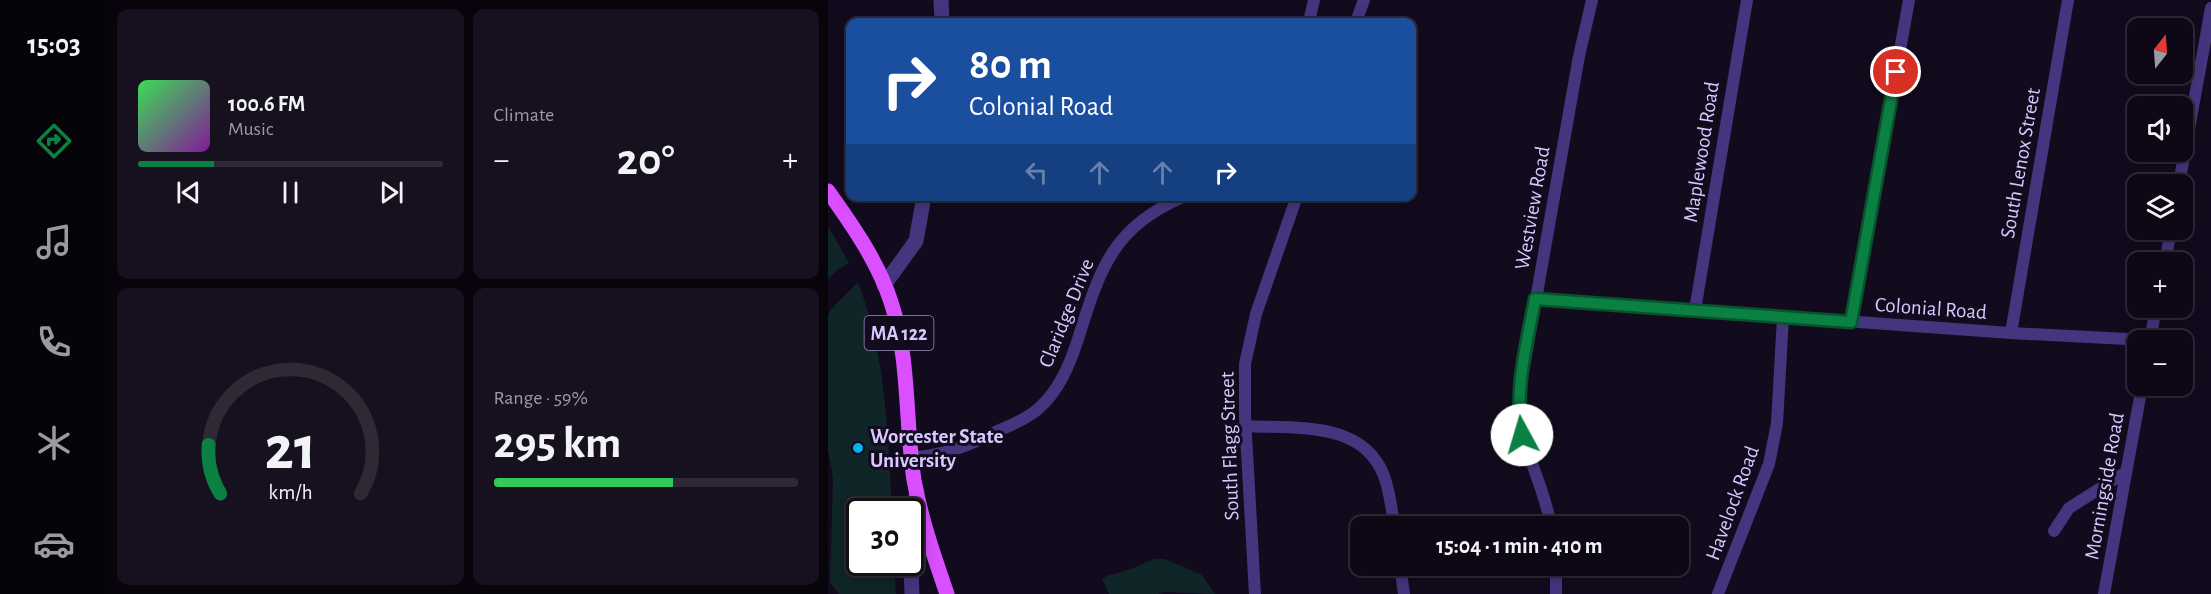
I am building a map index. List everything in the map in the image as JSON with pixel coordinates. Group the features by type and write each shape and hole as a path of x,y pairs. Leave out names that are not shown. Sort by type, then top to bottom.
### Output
{"main road":[{"name":"MA 122","path":"828,191 874,261 892,304 899,336 917,492 927,538 947,594"}],"street":[{"path":"941,0 942,18"},
{"path":"1310,18 1314,0"},
{"path":"1357,18 1364,0"},
{"name":"Westview Road","path":"1549,516 1522,435 1519,419 1523,363 1579,56 1592,0"},
{"name":"Maplewood Road","path":"1695,310 1747,0"},
{"path":"1851,322 1909,0"},
{"name":"South Lenox Street","path":"2011,333 2068,0"},
{"path":"2181,174 2211,8"},
{"path":"884,285 916,241 923,201"},
{"name":"Claridge Drive","path":"912,458 958,448 1017,422 1037,410 1052,395 1063,377 1090,301 1116,245 1135,225 1175,201"},
{"name":"South Flagg Street","path":"1255,594 1244,382 1249,341 1256,314 1295,201"},
{"name":"Colonial Road","path":"1535,299 2127,339"},
{"name":"Havelock Road","path":"1719,594 1769,464 1777,423 1783,316"},
{"name":"Morningside Road","path":"2104,594 2140,396"},
{"path":"1246,426 1330,432 1347,436 1364,446 1375,459 1384,476 1393,516"},
{"path":"2054,531 2069,508 2126,472"},
{"path":"915,498 917,492"},
{"path":"911,576 912,594"},
{"path":"1401,576 1404,594"},
{"path":"1556,576 1556,594"}],"green space":[{"path":"828,226 849,263 838,269 828,279"},
{"path":"858,282 875,338 880,367 887,424 891,498 846,498 846,576 895,576 896,594 839,594 830,582 833,478 828,449 828,315"},
{"path":"1154,559 1165,559 1202,575 1215,594 1164,592 1109,594 1102,579"}],"place":[{"name":"Worcester State University","path":"858,448"}],"route":[{"path":"1522,435 1519,404 1523,363 1535,299 1851,322 1896,72"}]}
